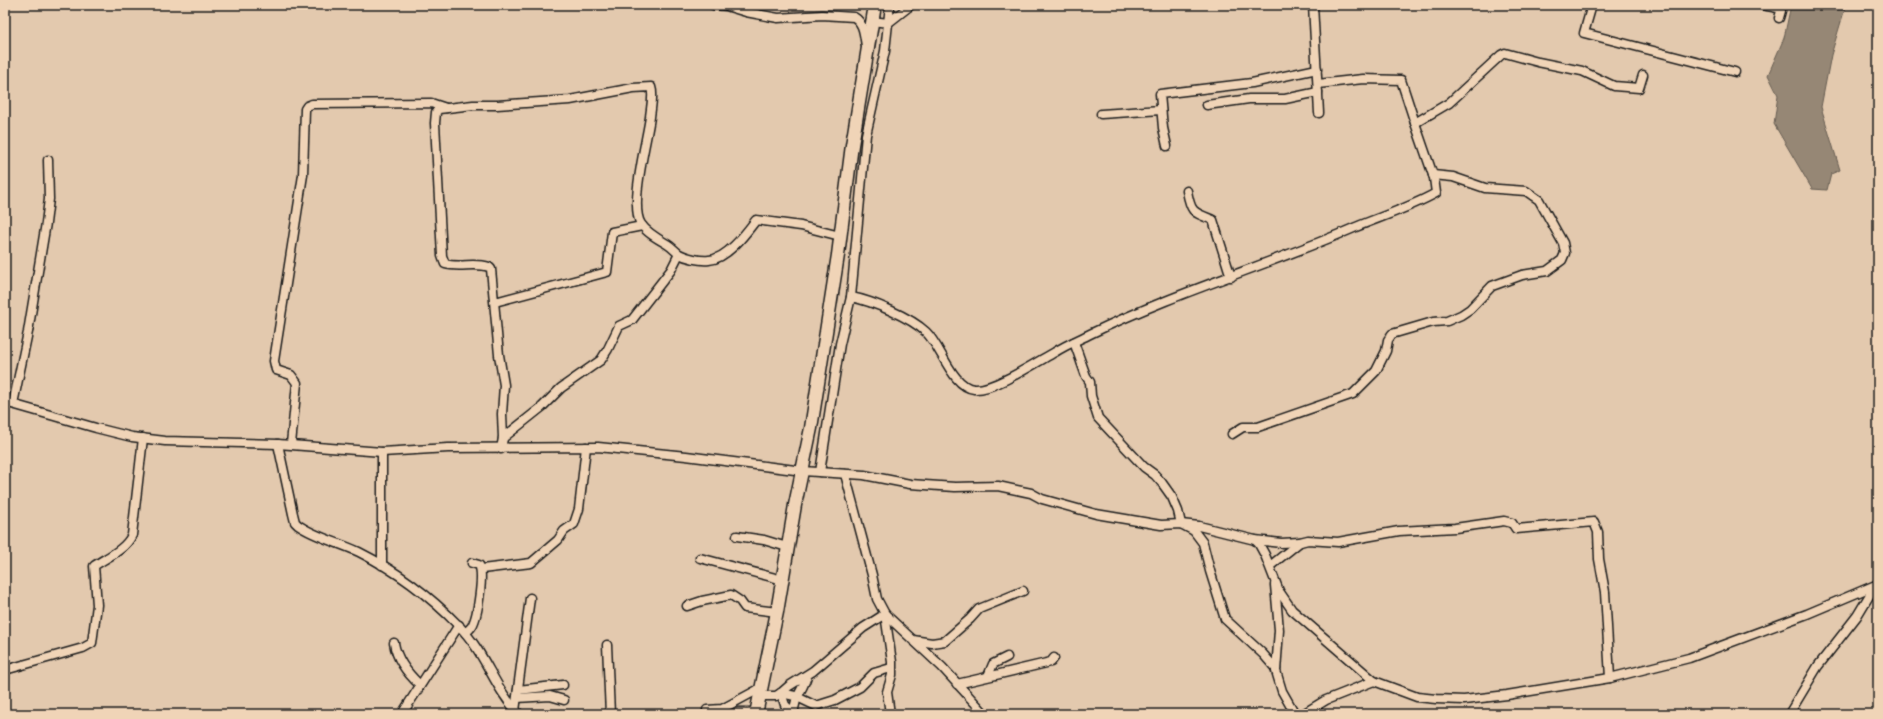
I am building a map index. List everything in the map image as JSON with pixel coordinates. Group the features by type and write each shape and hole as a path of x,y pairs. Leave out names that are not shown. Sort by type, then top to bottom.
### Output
{"highway":[{"path":"756,713 777,612 787,547 811,428 874,5"}],"street":[{"path":"714,5 726,6 746,12 778,18 822,15 854,17 858,19 862,26 867,53"},
{"path":"820,472 840,344 851,297 866,135 885,51 890,5"},
{"path":"888,24 911,5"},
{"path":"1313,5 1319,113"},
{"path":"1592,5 1584,33 1735,72"},
{"path":"1762,5 1778,8 1781,11 1778,18"},
{"path":"872,21 888,24"},
{"path":"1415,122 1449,103 1505,52 1538,62 1582,71 1614,86 1639,88 1643,74"},
{"path":"1167,146 1162,128 1160,94 1252,83 1317,69"},
{"path":"851,297 861,299 900,316 924,331 935,342 951,371 961,383 974,389 983,389 1132,314 1335,237 1436,193 1437,190 1433,175 1401,80 1363,79 1318,88 1285,99 1249,99 1207,105"},
{"path":"501,449 503,438 502,414 504,384 499,355 492,274 489,267 484,265 452,266 445,264 442,256 434,123 436,112 440,109 570,100 633,88 651,87 652,95 647,141 637,186 638,218 642,226 654,237 671,246 679,254 704,260 711,260 720,257 744,236 756,220 801,226 840,236"},
{"path":"291,444 297,383 291,375 276,370 274,361 302,181 305,151 305,110 307,106 312,104 407,102 431,103 446,108"},
{"path":"1101,114 1161,110"},
{"path":"48,160 49,207 33,306 9,403 96,428 165,441 291,444 382,452 448,448 501,449 586,447 679,455 803,471 876,476 910,484 955,487 998,486 1031,493 1042,499 1096,514 1161,525 1181,524 1211,528 1255,540 1281,543 1308,540 1338,542 1394,532 1455,528 1504,521 1512,523 1516,529 1594,522 1598,532 1598,559 1605,592 1610,678"},
{"path":"1232,434 1243,427 1258,427 1353,394 1376,371 1386,351 1388,340 1392,334 1433,322 1447,321 1461,315 1470,309 1492,286 1522,275 1547,271 1562,260 1565,253 1563,243 1539,200 1531,193 1526,191 1485,188 1453,177 1433,175"},
{"path":"1187,191 1190,207 1197,214 1213,220 1231,277"},
{"path":"495,302 607,272 612,232 642,226"},
{"path":"503,438 542,407 561,388 601,360 619,326 632,320 671,270 679,254"},
{"path":"1074,342 1086,376 1090,382 1091,396 1098,418 1144,467 1155,475 1172,497 1178,511 1181,524 1194,531 1203,543 1225,619 1263,654 1276,669"},
{"path":"5,670 83,648 92,643 97,605 94,566 118,551 132,535 143,438"},
{"path":"278,444 295,522 304,529 343,544 382,565 413,585 466,632 476,645 501,692 517,712"},
{"path":"482,569 531,563 558,540 564,531 574,524 579,508 586,447"},
{"path":"382,452 382,565"},
{"path":"844,474 872,575 877,599 885,614 957,684 985,714"},
{"path":"737,536 764,540 787,547"},
{"path":"1255,540 1262,549 1284,600 1292,610 1374,681 1417,697 1457,700 1507,695 1610,678 1660,666 1689,658 1807,614 1876,585"},
{"path":"1270,566 1300,542"},
{"path":"700,558 783,580"},
{"path":"466,632 472,625 477,609 482,569 479,565 472,563"},
{"path":"1274,578 1279,630 1276,669 1282,691 1295,714"},
{"path":"1789,714 1818,666 1853,622 1876,585"},
{"path":"912,640 932,643 945,641 979,609 1023,591"},
{"path":"687,606 702,601 731,595 740,601 745,608 777,612"},
{"path":"517,712 530,598"},
{"path":"885,614 892,668 892,675 887,692 890,714"},
{"path":"707,710 722,709 760,692 776,696 789,686 807,676 863,628 885,614"},
{"path":"402,714 458,625"},
{"path":"394,643 395,652 402,666 420,685"},
{"path":"608,645 610,714"},
{"path":"988,676 992,664 1007,657"},
{"path":"957,684 1051,662 1054,658"},
{"path":"781,693 796,697 816,706 835,700 860,687 874,673 892,668"},
{"path":"794,714 796,697 802,690 807,676"},
{"path":"1303,714 1326,700 1374,681"},
{"path":"518,694 563,685"},
{"path":"781,693 785,705 794,714"},
{"path":"518,694 550,696 564,700"},
{"path":"731,714 738,712 756,713"}],"shaded area":[{"path":"1791,5 1846,5 1831,55 1821,107 1840,170 1831,174 1827,190 1812,189 1774,124 1778,95 1768,75 1784,38"}]}
